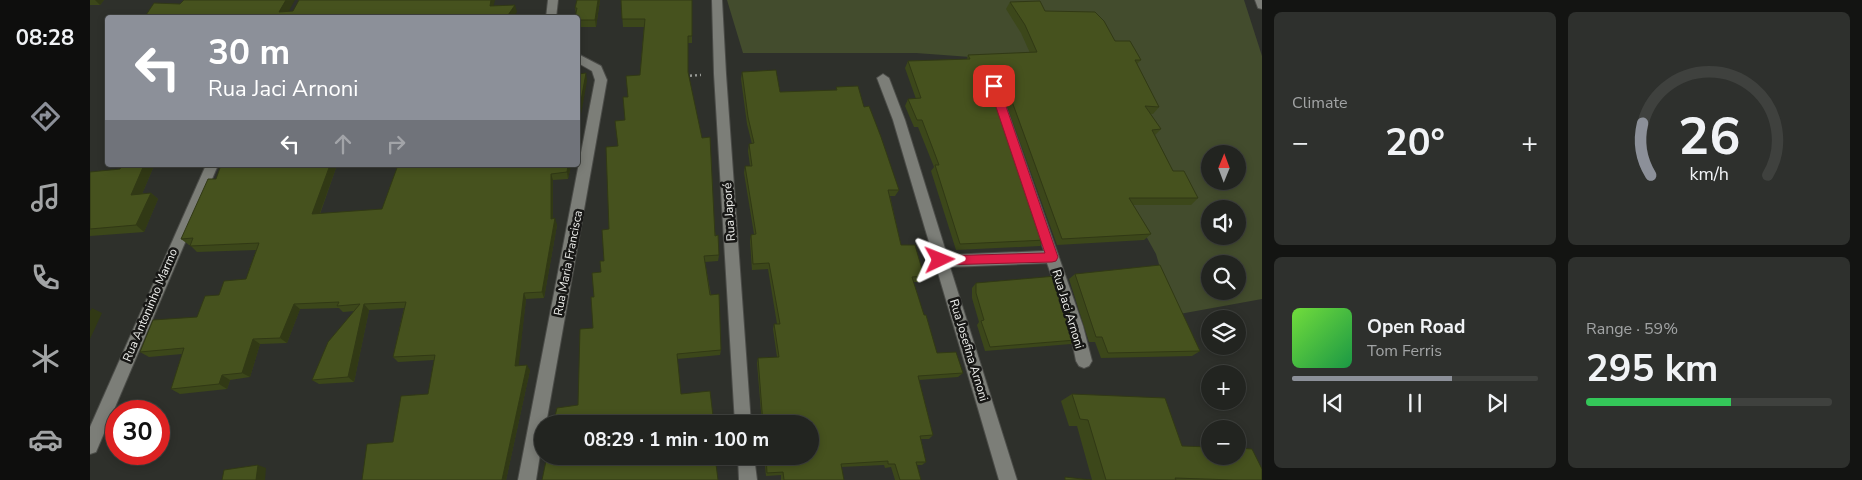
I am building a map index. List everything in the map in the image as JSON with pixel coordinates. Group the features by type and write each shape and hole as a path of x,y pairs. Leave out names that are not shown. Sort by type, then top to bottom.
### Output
{"street":[{"path":"551,15 553,0"},
{"name":"Rua Japoré","path":"717,0 720,74 742,415"},
{"path":"1260,0 1262,6"},
{"name":"Rua Maria Francisca","path":"528,480 577,220 601,80 598,69 580,59"},
{"name":"Rua Josefina Arnoni","path":"883,78 901,128 1008,480"},
{"name":"Rua Jaci Arnoni","path":"994,86 1076,326 1084,361"},
{"name":"Rua Antoninho Marmo","path":"90,446 211,167"},
{"path":"940,260 1052,257"},
{"path":"747,465 748,480"}],"path":[{"path":"680,76 720,74"}],"green space":[{"path":"727,0 1244,0 1262,56 1262,299 1174,315 1156,254 1050,63 916,53 743,53"}],"building":[{"path":"184,0 286,0 279,12 293,11 299,0 491,0 490,6 515,5 508,15 146,15 154,3 180,4"},
{"path":"577,0 598,0 595,20 580,20 580,15 576,15 577,8 575,8"},
{"path":"621,0 692,0 692,36 688,36 688,72 702,138 710,137 715,236 718,235 719,255 704,256 710,295 719,294 721,350 677,354 681,394 710,391 713,415 555,415 557,408 578,405 580,329 593,328 591,297 594,297 592,273 601,272 600,261 604,261 602,230 609,229 606,147 618,146 615,121 625,120 623,97 628,97 626,76 640,75 645,19 622,19"},
{"path":"1040,1 1045,11 1095,12 1104,21 1115,41 1130,41 1141,60 1135,60 1159,107 1145,106 1161,129 1152,130 1173,171 1184,171 1198,198 1129,198 1151,234 1062,239 1002,74 994,74 990,79 1046,240 960,244 935,165 939,165 922,120 917,120 908,99 921,98 908,61 970,59 968,55 1037,52 1025,25 1010,2"},
{"path":"776,70 780,92 837,90 836,87 858,86 864,107 869,106 899,190 888,190 901,245 915,245 924,276 912,277 937,353 956,352 963,373 918,376 933,435 920,436 926,462 916,462 921,480 900,480 895,464 888,464 888,461 841,464 844,480 784,480 783,472 767,473 767,465 819,465 819,415 762,415 758,358 779,357 774,324 780,324 769,263 753,264 751,235 756,234 745,166 752,166 749,144 754,143 748,117 742,72"},
{"path":"586,73 580,106 580,74"},
{"path":"121,167 143,167 131,195 151,193 136,225 90,229 90,172 120,169"},
{"path":"220,167 329,167 312,214 382,209 397,167 568,167 567,172 551,174 551,219 555,218 542,292 524,293 515,366 527,365 502,480 362,480 367,444 393,442 401,396 428,394 435,355 393,357 406,302 364,304 348,377 312,380 328,342 360,304 337,306 339,302 294,304 280,338 253,339 242,373 222,375 219,384 171,389 184,348 140,352 153,320 197,317 205,296 219,295 224,281 246,279 259,243 190,246 193,238 181,239 208,179 216,179"},
{"path":"1160,265 1200,351 1108,353 1102,337 1096,337 1075,274"},
{"path":"1056,276 1073,322 1076,340 990,347 981,321 984,320 976,293 976,283"},
{"path":"1072,394 1165,398 1182,446 1201,447 1201,465 1246,465 1246,449 1252,449 1262,469 1262,480 1175,478 1176,480 1106,480 1088,420 1080,419"},
{"path":"258,465 256,480 222,480 224,470"},
{"path":"545,465 716,465 718,480 542,480"},
{"path":"1065,477 1091,480 1065,480"}],"route":[{"path":"940,260 1052,257 994,86"}]}
